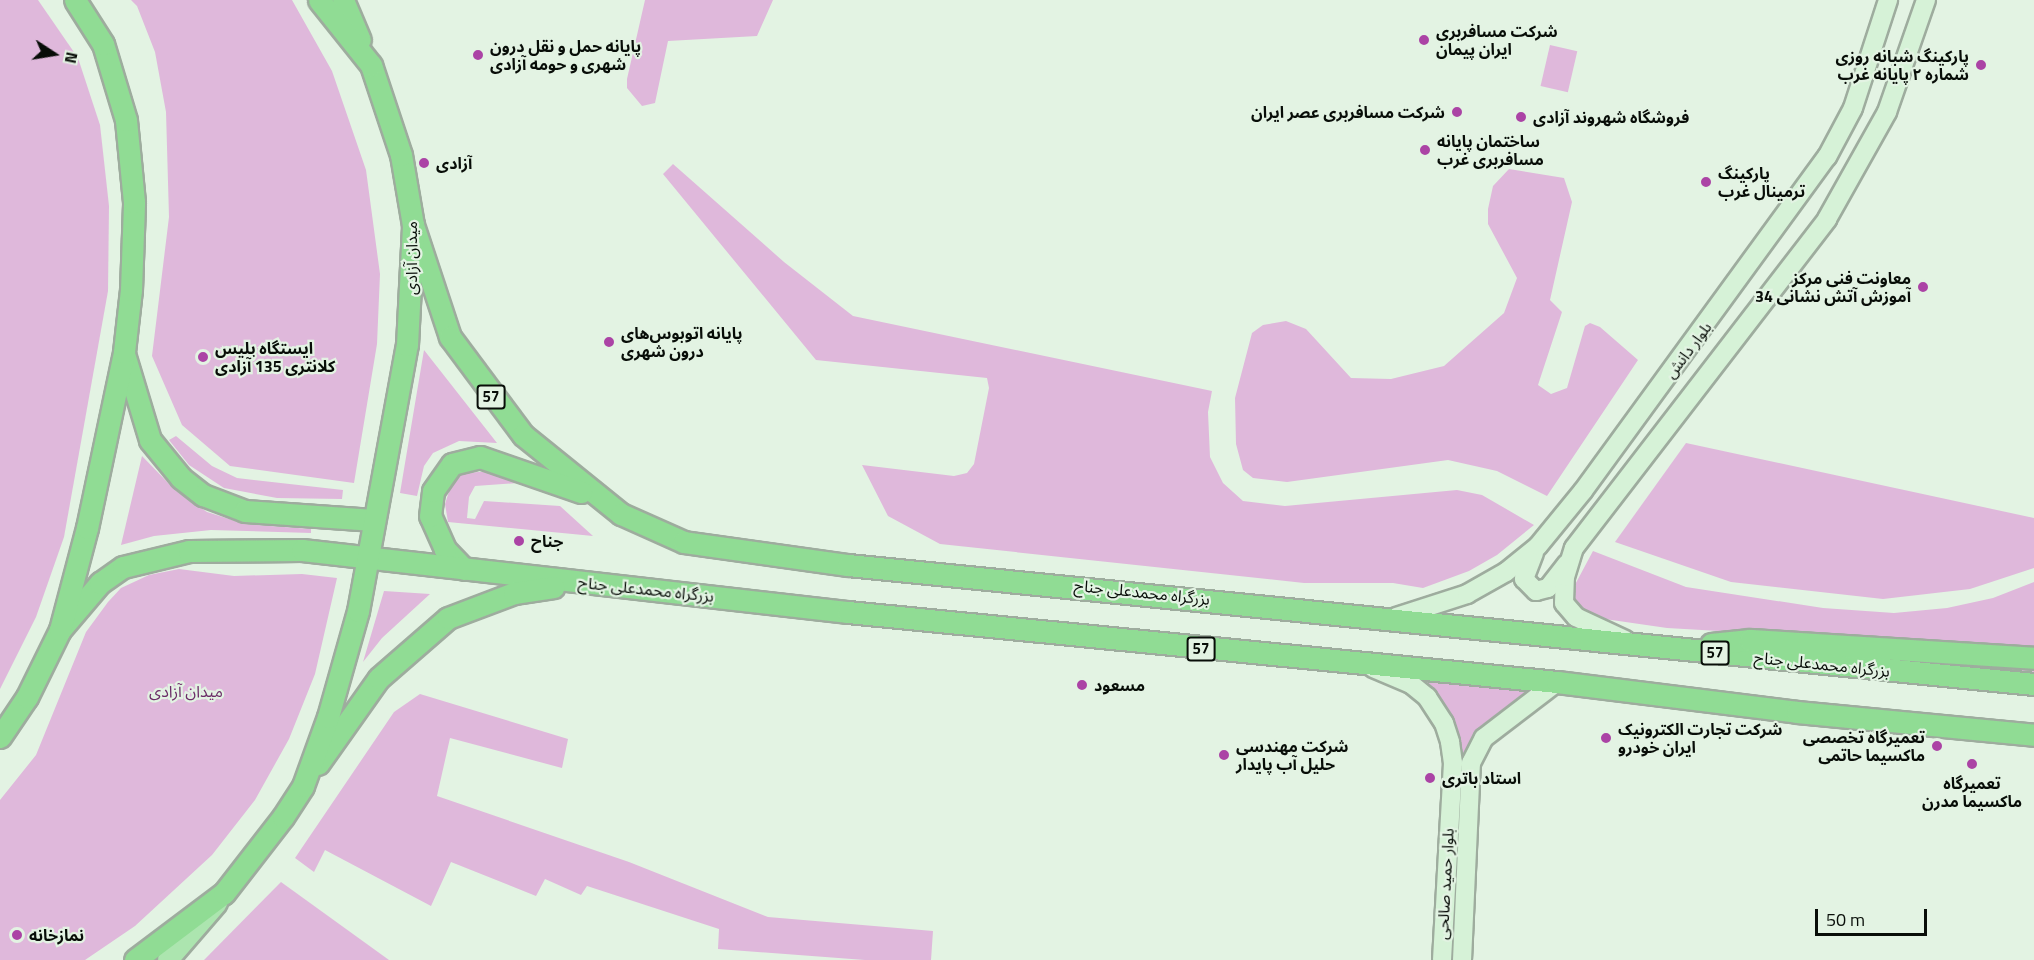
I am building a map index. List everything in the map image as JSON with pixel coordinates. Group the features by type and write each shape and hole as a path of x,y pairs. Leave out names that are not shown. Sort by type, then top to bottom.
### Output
{"highway":[{"path":"0,737 27,698 60,630 87,528 124,352 134,250 132,163 117,84 102,44 75,0"},
{"name":"میدان آزادی","path":"135,960 224,893 261,849 303,786 350,647 368,557 407,345 413,225 401,155 371,65 319,0"},
{"path":"343,0 371,65"},
{"name":"بزرگراه محمدعلی جناح","path":"413,225 450,337 523,435 596,497 634,521 697,545 848,565 1396,617 1673,648 2034,684"},
{"path":"124,352 150,440 181,478 203,495 245,511 374,520"},
{"path":"464,569 445,549 430,516 433,491 452,464 480,457 596,497"},
{"name":"بزرگراه محمدعلی جناح","path":"60,630 100,583 123,567 164,555 217,549 302,550 1369,666 1557,682 1797,712 2034,735"},
{"path":"303,786 379,678 448,618 514,593 583,582"},
{"path":"1673,648 1750,640 2034,658"}],"main road":[{"name":"بلوار دانش","path":"1396,617 1484,586 1538,546 1661,386 1827,157 1853,108 1888,0"},
{"name":"بلوار دانش","path":"1632,643 1569,611 1563,589 1570,560 1593,518 1832,210 1887,112 1926,0"},
{"path":"1538,546 1524,574 1531,589 1548,588 1570,560"},
{"name":"بلوار حمید صالحی","path":"1369,666 1411,684 1427,697 1444,723 1453,763 1446,846 1442,960"},
{"name":"بلوار حمید صالحی","path":"1462,960 1472,763 1477,747 1494,728 1557,682"},
{"path":"1446,846 1467,847"},
{"path":"168,960 224,893"}],"green space":[{"path":"0,0 38,0 78,58 100,125 109,206 108,291 64,537 36,617 0,689"},
{"path":"131,0 292,0 332,71 366,170 380,274 377,344 354,483 230,466 182,425 152,356 169,217 166,112 155,52 137,6"},
{"path":"645,0 773,0 757,36 668,41 655,103 642,106 627,88 627,79"},
{"path":"1550,45 1577,51 1568,92 1541,86"},
{"path":"673,164 784,262 853,316 1212,391 1208,412 1210,457 1223,483 1243,501 1285,506 1457,490 1482,495 1534,525 1497,555 1469,571 1423,588 1393,583 1304,583 940,544 888,516 862,465 954,476 967,473 974,464 989,388 987,378 816,360 663,174"},
{"path":"1509,169 1564,178 1572,202 1550,300 1562,312 1538,385 1551,394 1567,388 1585,326 1590,323 1600,327 1638,360 1547,496 1497,471 1448,460 1287,482 1253,478 1243,470 1236,444 1235,398 1252,333 1263,325 1286,321 1306,329 1351,378 1391,379 1444,366 1504,313 1517,278 1488,224 1488,209 1493,186"},
{"path":"424,350 497,443 459,441 433,453 424,466 417,496 400,493"},
{"path":"176,436 212,466 237,478 343,490 342,499 277,498 224,488 189,465 169,440"},
{"path":"1686,443 2034,518 2034,568 1970,589 1883,599 1731,582 1615,542"},
{"path":"142,456 175,490 207,512 245,524 311,529 311,533 211,530 154,536 121,545"},
{"path":"496,471 533,482 475,486 469,497 467,518 475,519 484,501 560,506 593,536 448,522 445,504 453,479 462,473"},
{"path":"1593,551 1686,587 1823,608 1894,613 1947,608 1993,598 2034,582 2034,649 1667,628 1591,617 1574,606 1570,594"},
{"name":"میدان آزادی","path":"179,569 234,576 302,574 337,578 315,674 289,739 255,800 212,855 135,926 85,960 0,960 0,800 36,755 86,632 108,602 121,588 149,575"},
{"path":"384,591 430,594 382,638 363,662"},
{"path":"1750,646 2034,664 2034,672"},
{"path":"1418,681 1530,692 1492,722 1454,839 1458,732 1443,703"},
{"path":"420,694 568,739 562,768 450,738 437,796 629,862 768,917 933,931 931,960 865,960 718,949 719,929 587,886 581,895 545,879 536,896 451,862 431,906 325,850 314,872 295,858 394,712"},
{"path":"281,882 389,960 204,960"}],"place":[{"name":"شرکت مسافربری ایران پیمان","path":"1424,40"},
{"name":"پایانه حمل و نقل درون شهری و حومه آزادی","path":"478,55"},
{"name":"پارکینگ شبانه روزی شماره ۲ پایانه غرب","path":"1981,65"},
{"name":"شرکت مسافربری عصر ایران","path":"1457,112"},
{"name":"فروشگاه شهروند آزادی","path":"1521,117"},
{"name":"ساختمان پایانه مسافربری غرب","path":"1425,150"},
{"name":"آزادی","path":"424,163"},
{"name":"پارکینگ ترمینال غرب","path":"1706,182"},
{"name":"معاونت فنی مرکز آموزش آتش نشانی 34","path":"1923,287"},
{"name":"پایانه اتوبوس‌های درون شهری","path":"609,342"},
{"name":"ایستگاه پلیس کلانتری 135 آزادی","path":"203,357"},
{"name":"جناح","path":"519,541"},
{"name":"مسعود","path":"1082,685"},
{"name":"شرکت تجارت الکترونیک ایران خودرو","path":"1606,738"},
{"name":"تعمیرگاه تخصصی ماکسیما حاتمی","path":"1937,746"},
{"name":"شرکت مهندسی حلیل آب پایدار","path":"1224,755"},
{"name":"تعمیرگاه ماکسیما مدرن","path":"1972,764"},
{"name":"استاد باتری","path":"1430,778"},
{"name":"نمازخانه","path":"17,935"}]}
